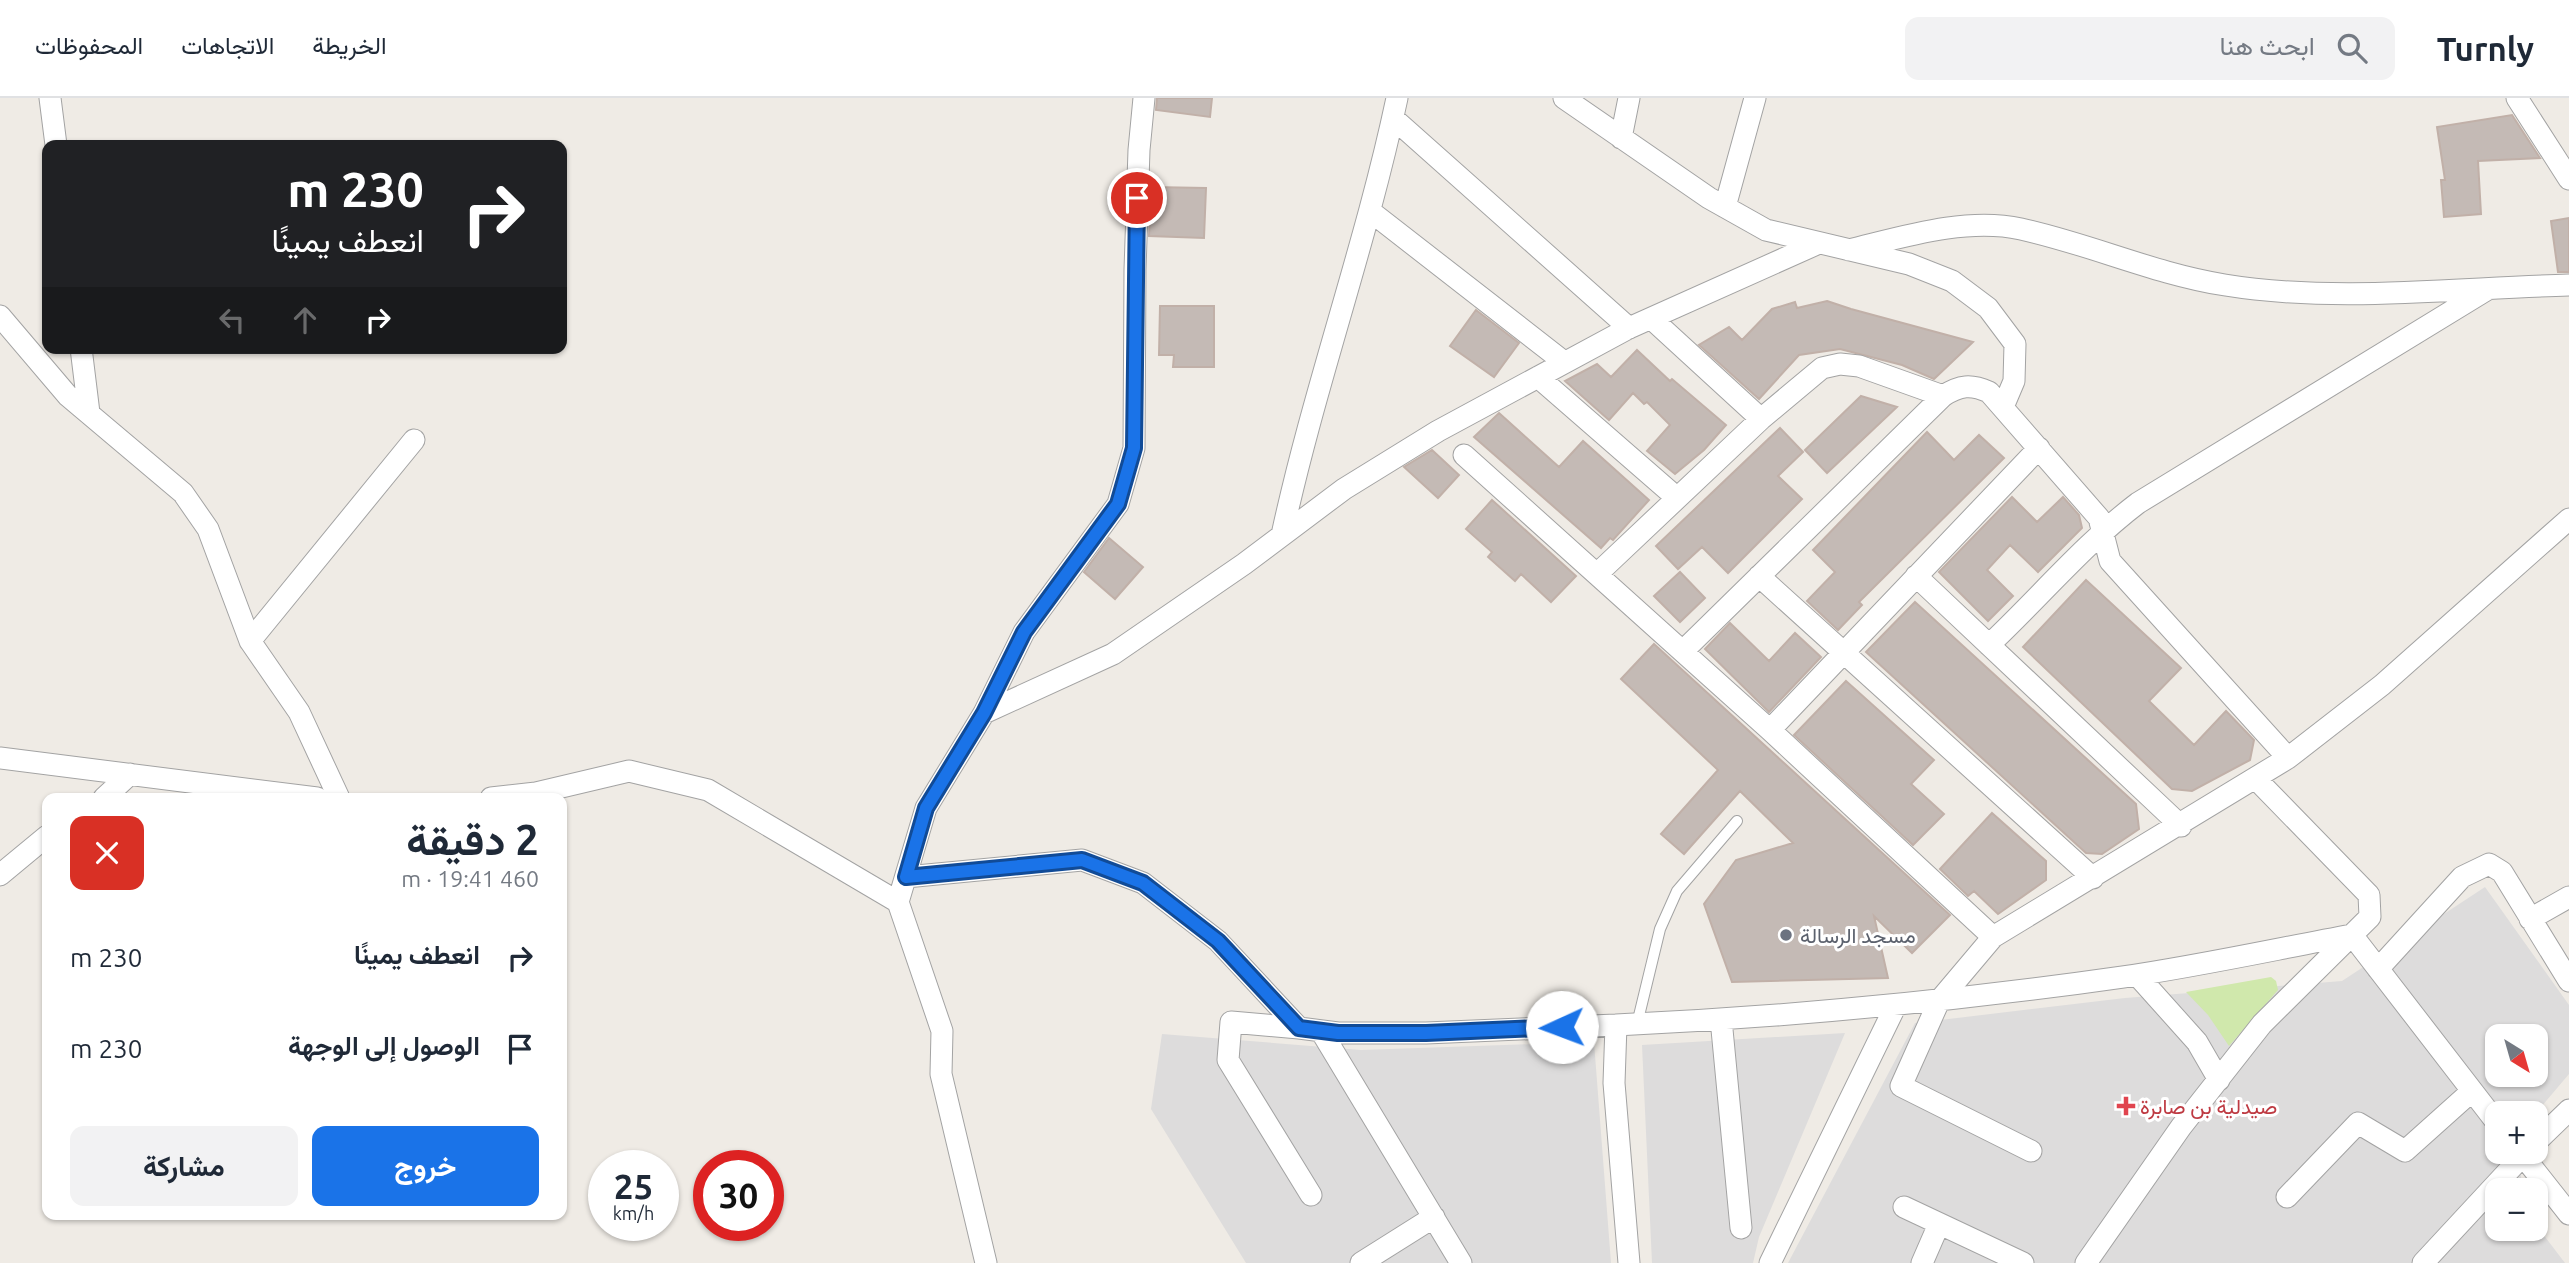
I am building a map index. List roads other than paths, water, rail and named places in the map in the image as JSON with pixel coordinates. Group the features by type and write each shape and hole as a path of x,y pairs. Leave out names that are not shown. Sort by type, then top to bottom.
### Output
{"street":[{"path":"50,98 55,140"},
{"path":"986,1263 941,1074 942,1031 898,902 926,808 984,713 1024,632 1118,504 1134,448 1135,270 1139,150 1144,98"},
{"path":"1564,98 1725,207 1766,230 1909,264 1952,281 1988,308 2015,344 2014,381 2003,407"},
{"path":"1621,138 1629,98"},
{"path":"1725,207 1755,98"},
{"path":"2517,98 2569,179"},
{"path":"1282,535 1299,455 1370,211 1395,108 1629,328"},
{"path":"1370,211 1564,362"},
{"path":"1849,250 1911,234 1973,225 2019,228 2146,267 2225,285 2312,294 2569,285"},
{"path":"984,713 1113,654 1367,474 1438,431 1629,328 1653,320 1819,243"},
{"path":"1989,645 2045,593 2104,529 2138,503 2490,288"},
{"path":"0,316 68,396 183,493 208,529 250,641 299,712 338,793"},
{"path":"1653,320 1761,419"},
{"path":"82,354 89,414"},
{"path":"1597,574 1761,419 1822,368 1840,364 1859,366 1943,396"},
{"path":"1538,377 1677,498"},
{"path":"1683,651 1943,396 1958,386 1976,386 1989,392 2003,407 2099,518 2104,529 2110,561 2288,758"},
{"path":"250,641 414,440"},
{"path":"1770,730 2039,448"},
{"path":"1464,455 1770,730 1993,937"},
{"path":"2031,1151 1901,1086 1939,1001 1993,937 2182,825 2288,758 2382,685 2569,519"},
{"path":"1759,576 2093,877"},
{"path":"1916,576 2182,825"},
{"path":"0,758 278,793"},
{"path":"536,793 629,771 708,790 898,902"},
{"path":"109,793 130,774"},
{"path":"2086,1263 2173,1138 2262,1024 2370,917 2369,895 2256,779"},
{"path":"0,875 42,840"},
{"path":"906,877 1082,860 1143,883 1218,941 1299,1028"},
{"path":"2378,969 2462,877 2475,868 2489,864 2502,872 2569,981"},
{"path":"2530,919 2569,897"},
{"path":"2352,935 2485,1108"},
{"path":"1311,1195 1227,1060 1231,1022 1321,1031 1426,1033 1626,1025 1721,1018 1939,1001 2137,975 2352,935"},
{"path":"2137,975 2197,1042 2219,1080"},
{"path":"1770,1263 1896,1004"},
{"path":"1721,1018 1741,1228"},
{"path":"1626,1025 1614,1083 1629,1263"},
{"path":"1321,1031 1461,1263"},
{"path":"2287,1197 2358,1123 2405,1151 2472,1091"},
{"path":"2548,1130 2569,1110"},
{"path":"2423,1263 2513,1164"},
{"path":"2536,1164 2569,1213"},
{"path":"1904,1207 2023,1263"},
{"path":"1361,1263 1434,1217"},
{"path":"1922,1263 1940,1224"}],"lane":[{"path":"1626,1025 1660,929 1677,891 1737,821"}],"place":[{"name":"مسجد الرسالة","path":"1786,935"},
{"name":"صيدلية بن صابرة","path":"2126,1106"}]}
